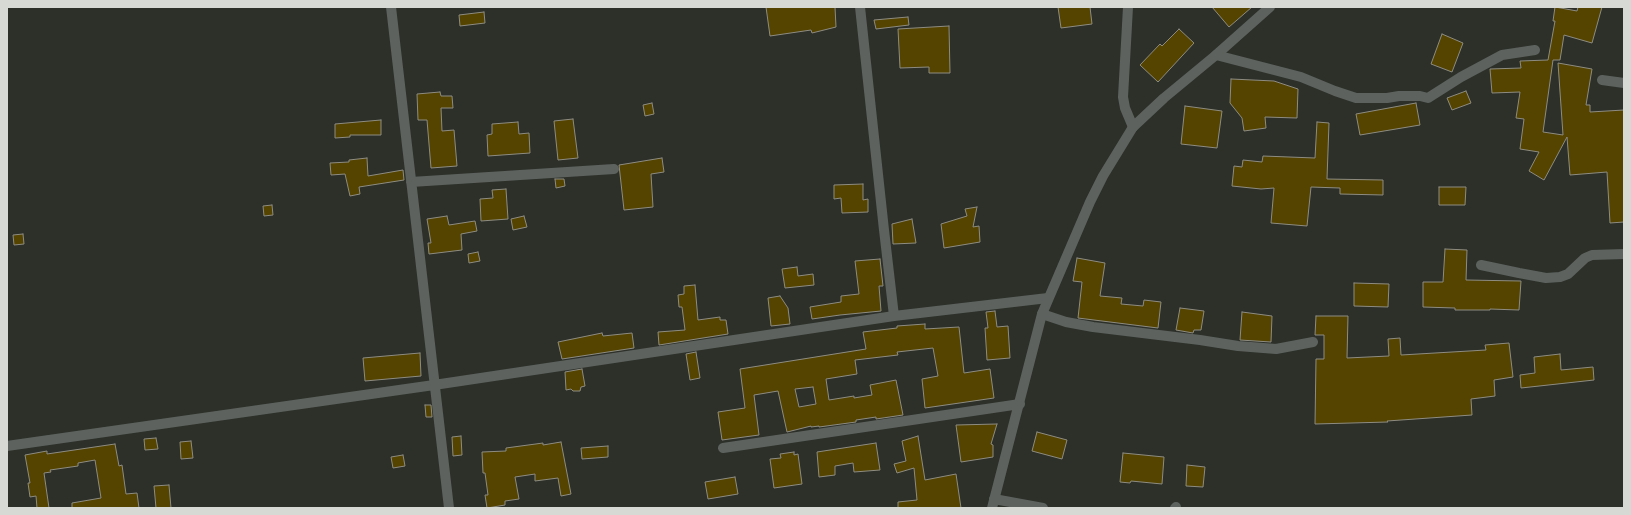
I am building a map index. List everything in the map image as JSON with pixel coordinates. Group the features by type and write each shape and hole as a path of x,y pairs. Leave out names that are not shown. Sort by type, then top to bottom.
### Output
{"street":[{"path":"392,7 449,508"},
{"path":"860,7 894,316"},
{"path":"1128,7 1123,97 1125,108 1133,128"},
{"path":"1043,508 993,503 1020,404 1042,314 1090,202 1103,176 1133,128 1164,98 1216,55 1270,7"},
{"path":"1216,55 1301,77 1356,98 1387,98 1404,96 1428,98 1461,77 1502,55 1535,50"},
{"path":"1602,80 1624,84"},
{"path":"411,182 614,169"},
{"path":"1481,265 1519,274 1546,278 1560,277 1568,274 1585,258 1592,255 1624,254"},
{"path":"7,446 434,385 894,316 1048,298"},
{"path":"1042,314 1066,322 1093,327 1238,346 1276,349 1313,342"},
{"path":"722,448 1020,404"}],"building":[{"path":"766,7 835,7 836,27 812,33 811,30 770,36"},
{"path":"1058,7 1090,7 1092,24 1061,28"},
{"path":"1212,7 1252,7 1229,27"},
{"path":"1555,7 1577,11 1578,7 1602,7 1592,43 1564,35 1560,60 1553,60 1543,132 1563,135 1558,63 1592,69 1586,105 1590,105 1590,112 1624,110 1624,222 1610,223 1607,172 1570,175 1567,137 1544,180 1529,171 1539,152 1520,149 1524,119 1516,118 1520,92 1492,93 1490,69 1521,68 1520,61 1548,60 1555,21 1553,21"},
{"path":"484,12 485,23 460,26 459,15"},
{"path":"908,17 909,25 876,29 874,20"},
{"path":"949,26 950,73 929,73 929,67 900,68 898,29"},
{"path":"1179,29 1194,43 1158,82 1140,65 1160,44 1162,46"},
{"path":"1442,34 1463,43 1452,72 1431,64"},
{"path":"1231,79 1274,81 1298,89 1297,118 1265,117 1266,128 1244,131 1242,118 1230,103"},
{"path":"1466,91 1471,103 1452,110 1447,98"},
{"path":"440,92 441,96 452,96 453,108 441,108 442,131 454,130 457,166 431,168 427,120 418,120 417,94"},
{"path":"652,103 654,114 645,116 643,105"},
{"path":"1416,103 1420,125 1360,135 1356,114"},
{"path":"1185,106 1222,111 1217,148 1181,144"},
{"path":"573,119 578,158 558,160 554,121"},
{"path":"381,120 381,135 350,135 350,137 335,138 335,124"},
{"path":"518,122 519,134 529,133 530,153 488,156 487,135 492,134 492,124"},
{"path":"1317,122 1329,123 1327,179 1383,180 1383,195 1340,194 1340,188 1311,187 1307,226 1271,223 1274,188 1261,189 1232,186 1234,166 1242,167 1243,160 1262,162 1263,156 1315,158"},
{"path":"367,158 368,176 403,170 404,180 359,187 360,194 350,196 345,174 331,175 330,163 349,162 349,160"},
{"path":"662,158 664,172 651,174 653,207 624,210 619,165"},
{"path":"555,179 564,179 565,186 556,188"},
{"path":"863,184 863,200 868,199 868,212 842,213 841,198 834,199 834,185"},
{"path":"1439,187 1466,187 1465,205 1439,205"},
{"path":"506,189 508,219 481,221 480,199 493,198 492,190"},
{"path":"272,205 273,215 264,216 263,206"},
{"path":"977,207 973,227 979,226 980,242 944,248 941,224 967,216 965,209"},
{"path":"447,216 449,225 475,221 477,231 461,234 462,250 429,254 428,243 431,243 427,219"},
{"path":"524,216 527,227 513,230 511,219"},
{"path":"912,219 916,243 893,244 892,224"},
{"path":"23,234 24,244 14,245 13,235"},
{"path":"1445,249 1467,250 1466,280 1521,281 1519,310 1455,310 1455,308 1423,307 1423,282 1443,282"},
{"path":"478,252 480,261 469,263 468,254"},
{"path":"1077,258 1105,263 1100,296 1122,298 1121,304 1143,306 1144,300 1161,302 1158,328 1078,318 1082,282 1073,281"},
{"path":"880,259 883,286 879,286 881,311 812,319 810,307 841,302 841,296 859,294 855,261"},
{"path":"797,267 798,276 813,274 814,285 785,288 782,269"},
{"path":"1354,283 1389,284 1388,307 1354,306"},
{"path":"695,285 698,320 720,317 720,320 726,320 728,334 659,345 658,332 685,330 682,307 679,307 678,295 684,294 684,286"},
{"path":"780,296 788,308 790,324 771,326 768,298"},
{"path":"1180,308 1204,311 1201,330 1194,330 1193,333 1176,330"},
{"path":"995,311 997,327 1008,326 1010,358 987,360 985,328 988,328 986,312"},
{"path":"1242,312 1272,316 1271,342 1240,340"},
{"path":"1316,316 1348,316 1347,358 1389,356 1388,339 1400,338 1401,355 1486,350 1485,345 1509,343 1513,377 1494,380 1495,396 1471,399 1472,415 1387,421 1388,422 1315,424 1316,359 1324,359 1324,335 1315,335"},
{"path":"925,324 925,329 959,327 964,373 990,369 994,398 925,408 922,379 938,376 933,348 897,352 898,355 855,360 857,374 826,379 829,400 872,395 870,385 896,380 903,415 876,419 876,417 856,420 856,422 819,427 811,426 787,432 778,391 754,395 759,435 722,440 718,412 745,408 740,369 866,349 863,332 897,328 897,326","holes":["813,387 816,404 799,407 795,389"]},
{"path":"602,333 603,336 632,333 634,348 562,359 558,342"},
{"path":"696,352 700,378 690,380 686,354"},
{"path":"420,353 421,376 365,381 363,358"},
{"path":"1560,354 1561,370 1593,367 1594,380 1521,388 1520,375 1535,373 1534,357"},
{"path":"582,369 585,386 581,387 580,391 573,391 571,389 566,390 565,372"},
{"path":"425,405 431,405 432,417 426,417"},
{"path":"997,424 991,444 993,445 993,457 961,462 956,425"},
{"path":"1037,432 1067,440 1062,459 1032,451"},
{"path":"461,436 462,455 453,456 452,437"},
{"path":"918,436 925,480 956,474 961,508 898,508 898,502 917,500 914,468 897,473 894,464 906,461 902,441"},
{"path":"156,438 158,449 145,450 144,439"},
{"path":"191,441 193,458 181,459 180,442"},
{"path":"561,442 571,494 561,496 558,478 535,481 535,474 515,477 519,499 505,501 505,505 487,508 485,495 488,495 485,473 483,473 482,452 506,451 506,448"},
{"path":"876,443 880,470 854,472 853,463 835,466 835,475 819,477 817,452"},
{"path":"115,444 119,466 122,465 126,494 137,493 139,508 72,508 72,503 101,498 95,460 78,463 78,466 50,470 51,472 44,473 49,508 37,508 36,496 30,497 28,483 30,483 25,455 47,451 47,454"},
{"path":"608,446 608,457 582,459 581,448"},
{"path":"794,452 794,455 798,454 802,484 774,488 770,459 781,458 780,454"},
{"path":"1123,453 1164,457 1162,484 1131,481 1130,483 1120,482"},
{"path":"403,455 405,466 393,468 391,457"},
{"path":"1187,465 1205,467 1203,487 1186,486"},
{"path":"735,477 738,494 708,499 705,482"},
{"path":"169,485 171,508 156,508 154,486"}]}
